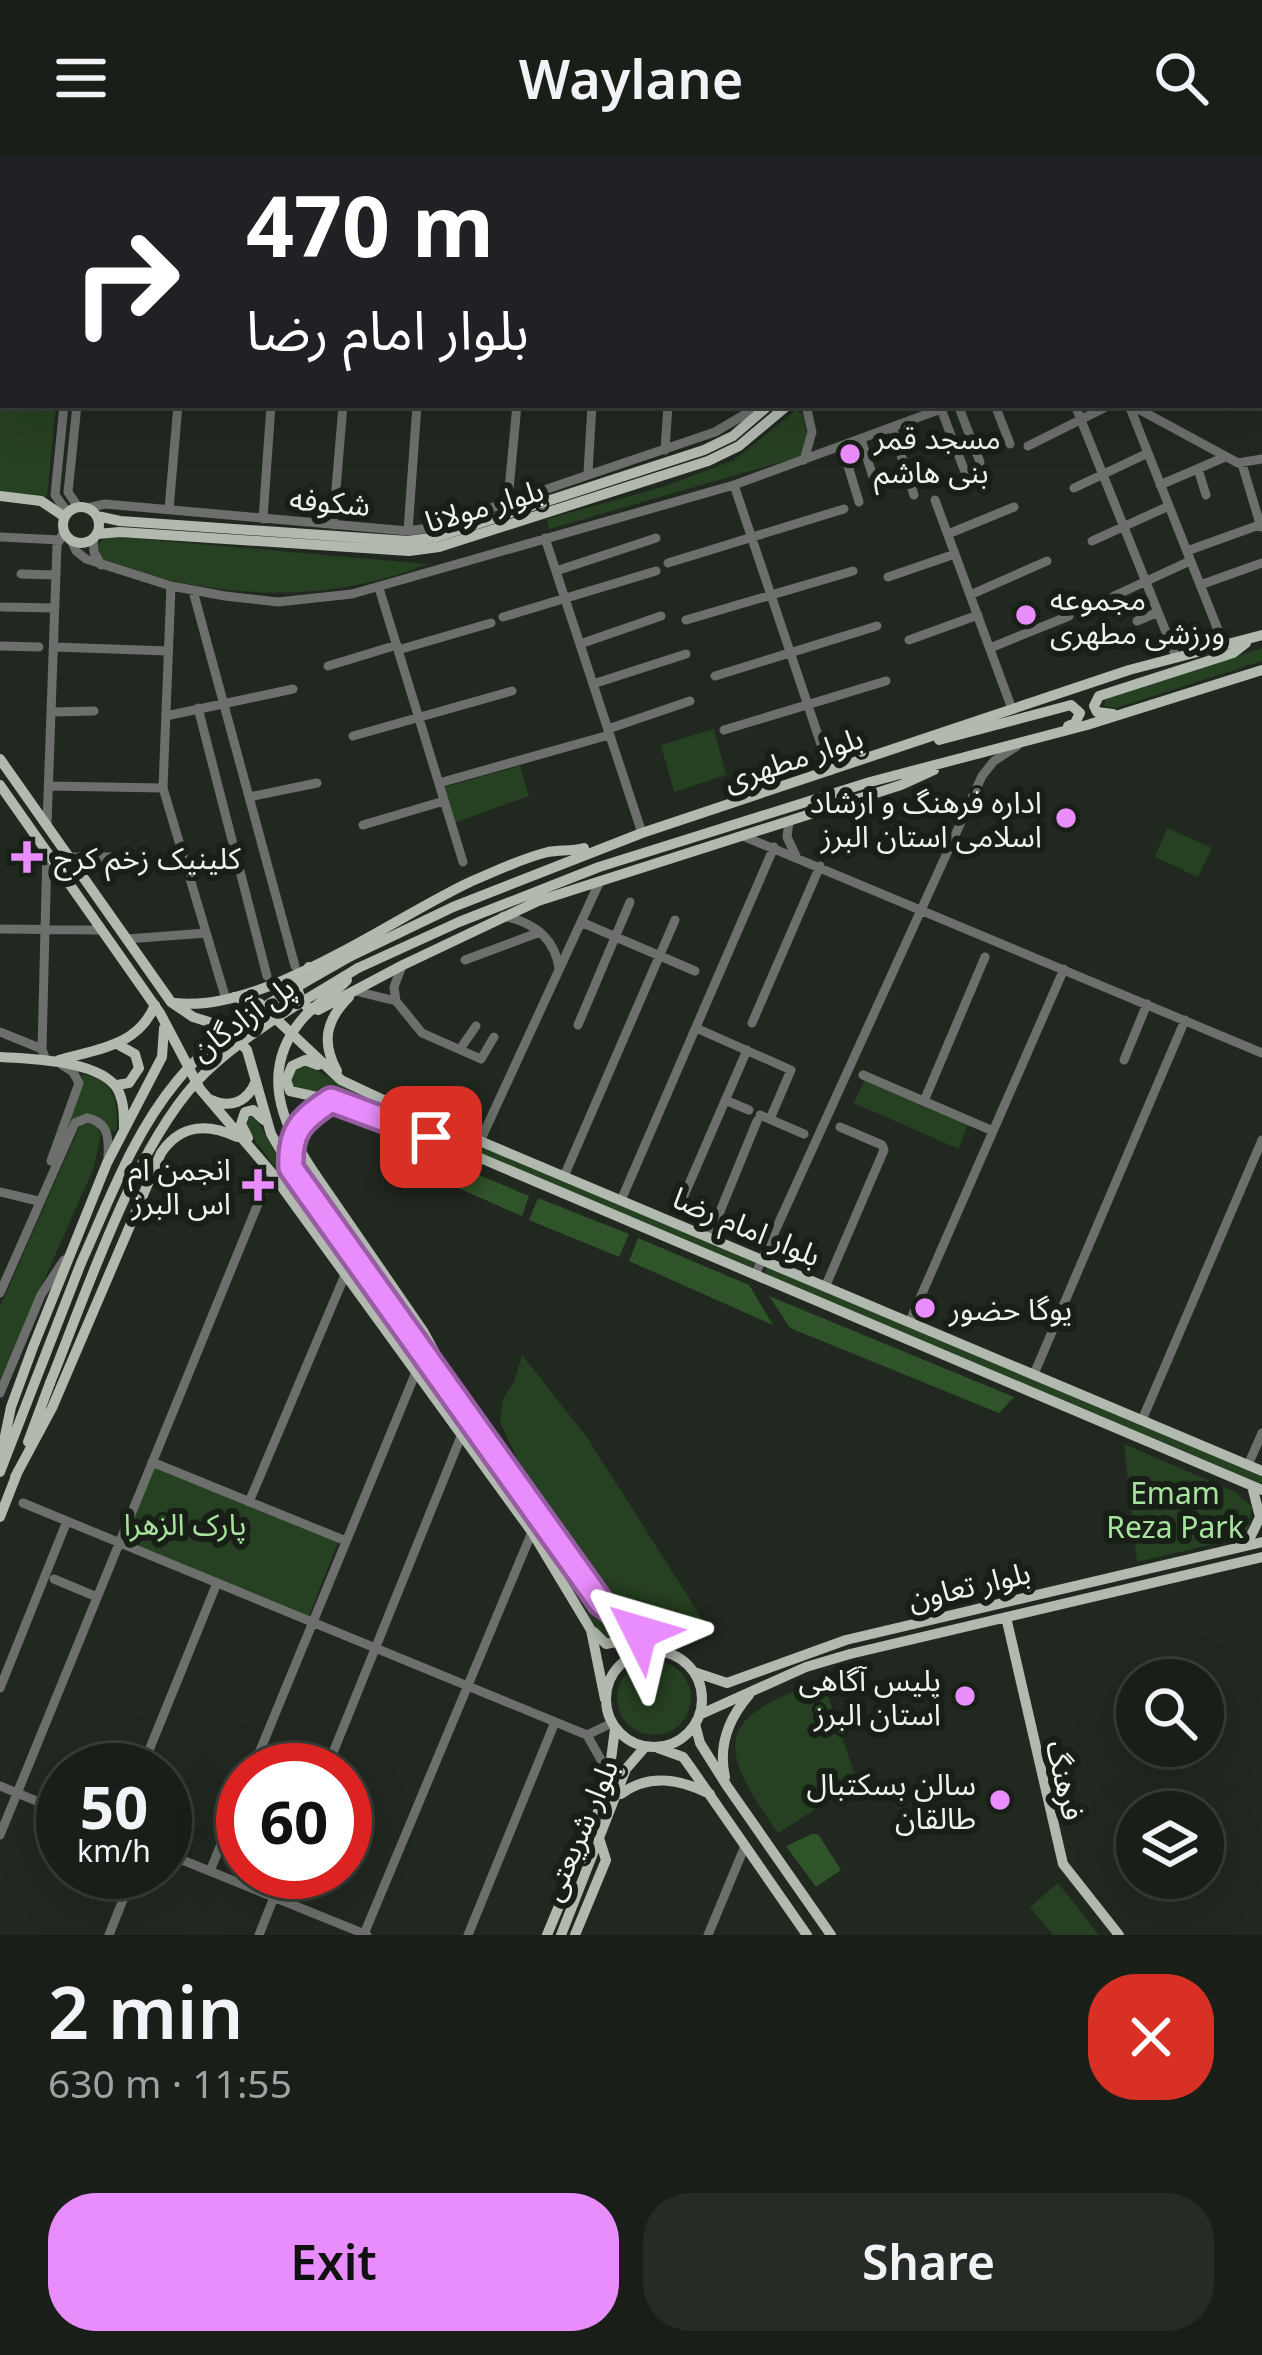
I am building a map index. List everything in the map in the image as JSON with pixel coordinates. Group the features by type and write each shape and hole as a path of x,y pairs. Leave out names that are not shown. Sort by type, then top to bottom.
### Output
{"main road":[{"name":"بلوار مولانا","path":"762,408 733,436 704,450 437,537 394,540 121,521 74,522 82,543 119,532 409,551 439,547 708,461 740,446 784,408"},
{"name":"شکوفه","path":"0,496 41,501 74,522"},
{"path":"74,522 95,536"},
{"path":"1133,711 1102,713 1094,706 1099,696 1233,653 1258,636"},
{"name":"بلوار مطهری","path":"351,956 453,907 642,832 1012,709 1258,636"},
{"name":"بلوار مطهری","path":"358,968 553,883 1260,671"},
{"path":"896,749 1065,706 1077,709 1076,723 1038,738"},
{"path":"0,759 171,1002 193,1017 214,1021 247,1050 271,1134"},
{"path":"302,967 297,991 307,1007 318,1010 503,916 902,785 946,762"},
{"path":"0,785 157,1009 206,1097 271,1172 532,1532 592,1630 606,1643 616,1642 620,1629 613,1614"},
{"path":"171,1002 198,1005 230,997 302,967 471,882 551,851 614,843"},
{"name":"پل آزادگان","path":"0,1472 81,1262 130,1154 177,1081 229,1033 351,956"},
{"path":"358,968 302,1019 280,1059 277,1101 292,1138 423,1331 462,1403"},
{"name":"پل آزادگان","path":"15,1477 134,1183 174,1108 221,1058 358,968"},
{"path":"341,1080 330,1058 327,1033 336,1010 356,991"},
{"name":"بلوار امام رضا","path":"230,997 259,1003 341,1080"},
{"path":"0,1057 48,1057 117,1044 138,1034 157,1009"},
{"path":"0,1460 11,1407 76,1238 162,1058 166,1036 157,1009"},
{"path":"116,1085 129,1083 139,1068 135,1054 117,1044"},
{"path":"48,1057 96,1072 116,1085 124,1107 124,1131"},
{"name":"بلوار امام رضا","path":"1257,1488 431,1137 331,1100 293,1093 287,1084 288,1072 298,1062 309,1060 341,1080 1262,1471"},
{"path":"206,1097 219,1104 236,1104 250,1094 257,1079"},
{"path":"291,1168 293,1131 331,1100"},
{"path":"254,1149 241,1124 244,1112 258,1112 291,1168 601,1603 694,1672 727,1683 723,1695 732,1700"},
{"path":"0,1517 15,1477 52,1408 141,1194 170,1140 188,1129 214,1128 254,1149"},
{"path":"105,1169 101,1188 114,1203 128,1204 141,1194"},
{"path":"76,1238 87,1229 102,1227 114,1235 118,1252"},
{"path":"1246,1546 1260,1517 1257,1488"},
{"name":"بلوار تعاون","path":"727,1683 846,1640 1262,1542"},
{"name":"بلوار تعاون","path":"697,1720 806,1667 850,1654 1262,1557"},
{"path":"1175,1562 1179,1577"},
{"name":"فرهنگ","path":"1006,1617 1063,1864 1119,1935"},
{"path":"592,1630 613,1725 623,1737 682,1757 807,1935"},
{"path":"605,1699 621,1664 644,1652 670,1654"},
{"path":"694,1672 701,1693 697,1720 710,1760 831,1935"},
{"path":"727,1786 722,1765 727,1730 735,1710 753,1691"},
{"path":"650,1747 674,1743 697,1720"},
{"name":"بلوار شریعتی","path":"547,1935 611,1770 613,1725"},
{"name":"بلوار شریعتی","path":"561,1935 626,1769 650,1747"},
{"path":"694,1772 698,1757 710,1760"},
{"path":"611,1770 621,1762 626,1769"},
{"path":"618,1796 636,1783 661,1780 691,1785 712,1795"},
{"path":"575,1935 606,1860 600,1841"}],"street":[{"path":"64,408 55,495 74,522"},
{"path":"76,408 68,492 80,556 171,586 278,602 380,588 441,566 734,485 944,408"},
{"path":"169,509 178,408"},
{"path":"263,519 271,408"},
{"path":"333,525 343,408"},
{"path":"408,531 417,408"},
{"path":"508,500 517,408"},
{"path":"588,473 592,408"},
{"path":"665,450 668,408"},
{"path":"804,460 812,432 807,408"},
{"path":"950,408 965,472"},
{"path":"951,408 980,462"},
{"path":"996,408 1010,444"},
{"path":"1077,408 1176,657"},
{"path":"1028,446 1104,408"},
{"path":"1131,408 1224,645"},
{"path":"1135,408 1242,464 1262,459"},
{"name":"شکوفه","path":"74,522 105,504 408,531 435,527 665,450 752,409"},
{"path":"892,427 914,495"},
{"path":"861,439 879,496"},
{"path":"842,446 859,502"},
{"path":"1074,488 1148,453"},
{"path":"1160,484 1225,457"},
{"path":"1114,596 1188,556 1262,526 1242,464"},
{"path":"1198,469 1206,495"},
{"path":"734,485 830,771"},
{"path":"935,500 1012,709"},
{"path":"948,534 1014,506"},
{"path":"1092,542 1169,506"},
{"path":"668,562 844,509"},
{"path":"0,537 74,522"},
{"path":"47,824 56,575 74,522"},
{"path":"95,536 94,552 101,565"},
{"path":"544,538 642,832"},
{"path":"556,571 656,538"},
{"path":"888,577 955,554"},
{"path":"970,595 1047,561"},
{"path":"1200,585 1262,563"},
{"path":"503,617 656,571"},
{"path":"686,620 854,571"},
{"path":"21,574 56,575"},
{"path":"171,586 163,788 230,997"},
{"path":"380,588 463,862"},
{"path":"193,590 249,797 302,967"},
{"path":"2,607 55,608"},
{"path":"1137,621 1158,612"},
{"path":"909,640 978,615"},
{"path":"580,644 662,616"},
{"path":"990,648 1069,616"},
{"path":"328,666 491,623"},
{"path":"715,676 877,626"},
{"path":"0,646 39,647"},
{"path":"54,647 168,651"},
{"path":"592,684 686,654"},
{"path":"724,730 886,681"},
{"path":"166,716 292,689"},
{"path":"353,736 512,691"},
{"path":"439,783 608,732 691,701"},
{"path":"199,708 267,976"},
{"path":"51,712 94,711"},
{"path":"755,1275 982,776 994,761 1022,743"},
{"path":"968,756 978,757 982,776"},
{"path":"249,797 317,783"},
{"path":"49,786 163,788"},
{"path":"364,825 444,801"},
{"path":"789,821 787,837 796,856"},
{"path":"743,836 1262,1053"},
{"path":"622,1198 774,847"},
{"path":"47,850 48,1057"},
{"path":"73,857 110,857"},
{"path":"752,1023 820,866"},
{"path":"481,1139 600,881"},
{"path":"578,1025 629,902"},
{"path":"503,916 524,920 540,932 555,950 559,970"},
{"path":"566,1174 675,920"},
{"path":"581,922 695,971"},
{"path":"0,929 98,929"},
{"path":"465,959 540,932"},
{"path":"127,939 206,933"},
{"path":"924,1101 985,957"},
{"path":"403,964 394,987 397,1001 422,1034 481,1059 494,1037"},
{"path":"910,1321 1064,969"},
{"path":"356,991 397,1001"},
{"path":"1124,1060 1147,1004"},
{"path":"1034,1374 1185,1020"},
{"path":"460,1049 476,1026"},
{"path":"696,1028 791,1070 759,1116 710,1236"},
{"path":"0,1032 73,1072 79,1082 38,1201"},
{"path":"683,1198 746,1050"},
{"path":"863,1075 993,1131"},
{"path":"724,1100 804,1134"},
{"path":"0,1293 5,1269 80,1120 94,1119 107,1133 105,1169"},
{"path":"826,1285 884,1146 840,1126"},
{"path":"1142,1420 1262,1140"},
{"path":"0,1835 271,1172"},
{"path":"0,1192 38,1201"},
{"path":"0,1393 40,1295 71,1251"},
{"path":"249,1502 345,1275"},
{"path":"263,1743 416,1372"},
{"path":"1248,1465 1262,1433"},
{"path":"337,1743 462,1434"},
{"path":"152,1462 346,1541"},
{"path":"23,1503 587,1735 611,1770"},
{"path":"0,1688 67,1521"},
{"path":"279,1899 365,1934 532,1532"},
{"path":"54,1579 97,1597"},
{"path":"152,1743 218,1583"},
{"path":"468,1935 554,1722"},
{"path":"587,1735 613,1725"},
{"path":"0,1786 36,1801"},
{"path":"708,1935 745,1846"},
{"path":"210,1871 216,1856"},
{"path":"192,1864 216,1873"},
{"path":"109,1935 123,1899"},
{"path":"259,1935 273,1899"}],"green space":[{"path":"0,408 56,408 47,497 0,493"},
{"path":"796,410 803,414 808,443 799,457 549,529 547,519 663,487 734,460"},
{"path":"107,536 428,564 387,578 305,592 223,589 100,560 97,546"},
{"path":"1262,648 1262,661 1116,708 1104,706 1106,697"},
{"path":"714,729 726,775 674,792 661,745"},
{"path":"520,766 529,796 454,823 441,788"},
{"path":"1167,828 1212,848 1198,877 1155,857"},
{"path":"301,1065 366,1099 472,1143 469,1148 360,1103 291,1088 290,1073"},
{"path":"83,1074 109,1087 117,1131 84,1115 76,1118 50,1170"},
{"path":"865,1080 968,1124 959,1149 853,1103"},
{"path":"248,1116 256,1119 299,1193 614,1624 615,1636 607,1639 599,1632 529,1517 252,1136 246,1127"},
{"path":"81,1123 94,1124 101,1134 94,1167 0,1380 0,1307"},
{"path":"484,1145 756,1261 752,1268 481,1153"},
{"path":"413,1147 529,1196 522,1216 396,1161"},
{"path":"538,1198 629,1234 619,1257 529,1220"},
{"path":"638,1238 749,1285 773,1325 629,1261"},
{"path":"767,1267 1262,1475 1262,1484 764,1274"},
{"path":"769,1296 1014,1397 999,1413 790,1328"},
{"path":"522,1355 586,1436 708,1628 662,1623 659,1635 606,1603 543,1514 500,1422 503,1399"},
{"name":"Emam Reza Park","path":"1124,1444 1235,1492 1252,1507 1248,1531 1239,1538 1137,1562"},
{"name":"پارک الزهرا","path":"153,1467 338,1542 309,1616 123,1541"},
{"path":"654,1661 680,1672 691,1698 680,1724 654,1735 628,1724 617,1698 628,1672"},
{"path":"823,1681 854,1773 833,1798 778,1833 743,1777 736,1737 745,1721 762,1707"},
{"path":"818,1834 841,1870 816,1887 786,1846"},
{"path":"1058,1883 1099,1935 1053,1935 1030,1907"}],"place":[{"name":"مسجد قمر بنی هاشم","path":"850,454"},
{"name":"مجموعه ورزشی مطهری","path":"1026,615"},
{"name":"اداره فرهنگ و ارشاد اسلامی استان البرز","path":"1066,818"},
{"name":"کلینیک زخم کرج","path":"27,857"},
{"name":"انجمن ام اس البرز","path":"258,1185"},
{"name":"یوگا حضور","path":"925,1308"},
{"name":"پلیس آگاهی استان البرز","path":"965,1696"},
{"name":"سالن بسکتبال طالقان","path":"1000,1800"}],"route":[{"path":"431,1137 331,1100 293,1131 291,1168 601,1603 640,1632"}]}
